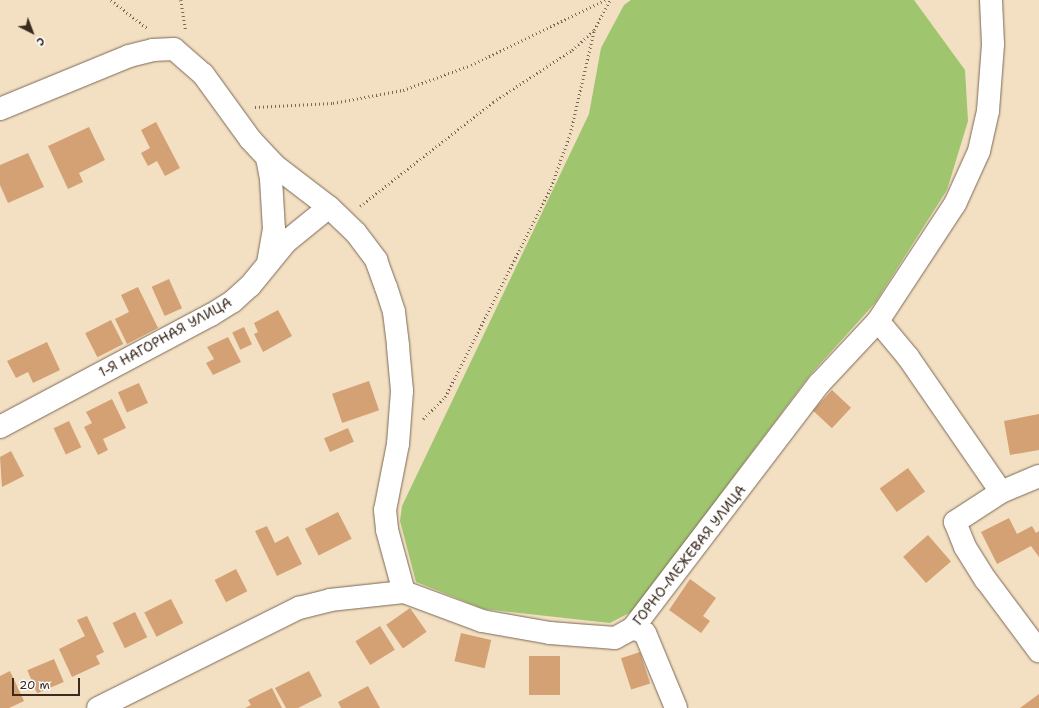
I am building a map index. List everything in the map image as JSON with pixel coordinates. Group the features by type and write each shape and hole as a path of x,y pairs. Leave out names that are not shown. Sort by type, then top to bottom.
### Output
{"street":[{"name":"ГОРНО-МЕЖЕВАЯ УЛИЦА","path":"98,708 299,608 330,600 404,592 482,622 550,633 615,638 633,628 819,384 878,321 955,204 979,151 988,111 994,44 991,0"},
{"path":"0,109 129,56 153,50 174,49 203,74 250,140 267,158 335,213 356,233 376,260 394,312 402,391 398,444 385,510 387,530 404,592"},
{"path":"267,158 272,179 274,229 268,262"},
{"name":"1-Я НАГОРНАЯ УЛИЦА","path":"0,427 211,315 250,286 268,262 286,242 335,213"},
{"path":"878,321 912,363 1001,492"},
{"path":"1039,476 1001,492 956,522 965,547 986,580 1039,651"},
{"path":"633,628 645,634 676,708"}],"path":[{"path":"111,0 174,49"},
{"path":"227,106 265,108 333,103 403,90 470,65 605,0"},
{"path":"398,444 445,397 551,187 570,134 594,30 610,0"},
{"path":"335,213 377,195 493,102 572,50 594,30"}],"green space":[{"path":"631,0 914,0 965,70 968,121 947,190 875,303 810,375 633,611 610,623 484,609 416,582 400,521 402,506 589,114 601,48 624,5"}],"building":[{"path":"156,122 180,168 165,176 157,161 148,166 141,153 150,148 141,130"},
{"path":"89,127 105,160 79,173 83,182 68,189 48,146"},
{"path":"28,153 44,187 8,203 0,185 0,165"},
{"path":"169,279 182,308 165,316 152,287"},
{"path":"138,287 158,328 127,344 115,319 129,312 121,295"},
{"path":"278,310 292,336 263,352 254,334 258,332 254,323"},
{"path":"111,320 123,344 97,357 85,333"},
{"path":"244,327 252,344 240,350 232,332"},
{"path":"228,337 241,362 213,375 206,363 214,359 207,347"},
{"path":"47,342 60,370 33,383 28,372 16,378 7,361"},
{"path":"369,381 379,410 342,423 332,394"},
{"path":"139,383 148,403 127,412 118,392"},
{"path":"832,390 851,408 832,428 813,410"},
{"path":"112,399 126,428 103,439 108,450 98,455 84,427 92,423 86,412"},
{"path":"1039,414 1039,450 1010,455 1004,421"},
{"path":"69,421 81,447 66,454 54,428"},
{"path":"348,428 354,442 330,452 324,438"},
{"path":"11,451 24,476 2,487 0,457"},
{"path":"908,468 925,491 897,512 880,489"},
{"path":"338,512 352,539 319,556 305,529"},
{"path":"1009,518 1017,534 1032,526 1036,533 1039,531 1039,557 1031,546 997,564 981,532"},
{"path":"267,526 275,543 288,536 302,564 277,576 255,531"},
{"path":"928,535 951,561 926,583 903,557"},
{"path":"236,569 247,591 226,602 215,580"},
{"path":"690,579 716,598 703,616 710,621 701,633 669,610"},
{"path":"171,599 183,623 157,637 144,613"},
{"path":"410,608 427,632 403,648 386,625"},
{"path":"135,612 147,637 125,648 113,623"},
{"path":"87,616 104,652 96,656 100,664 72,677 59,649 85,636 77,620"},
{"path":"380,626 395,650 370,665 355,641"},
{"path":"461,633 491,640 485,668 454,661"},
{"path":"640,652 650,683 631,690 621,658"},
{"path":"529,656 560,656 560,695 529,695"},
{"path":"54,659 64,682 37,693 27,670"},
{"path":"10,671 24,701 9,708 0,708 0,676"},
{"path":"309,671 322,696 298,708 286,708 275,688"},
{"path":"368,686 380,708 341,708 338,702"},
{"path":"272,688 282,708 245,708 251,705 248,700"},
{"path":"1039,694 1039,708 1020,708"}]}
